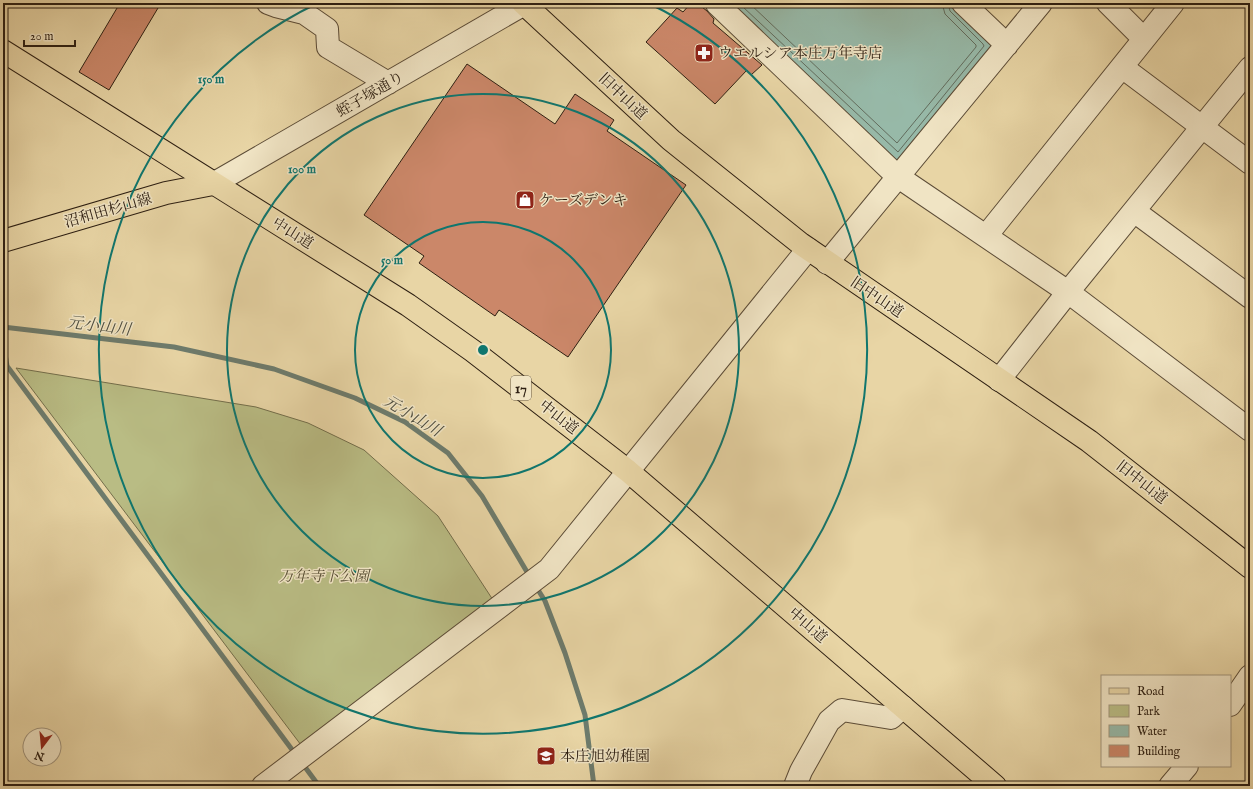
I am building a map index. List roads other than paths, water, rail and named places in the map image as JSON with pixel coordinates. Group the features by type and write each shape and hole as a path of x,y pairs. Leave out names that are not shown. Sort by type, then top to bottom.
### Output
{"main road":[{"name":"旧中山道","path":"524,3 671,140 808,249 1089,441 1250,567"},
{"name":"中山道","path":"3,51 408,306 473,351 628,471 995,786"},
{"name":"沼和田杉山線","path":"3,240 166,193 213,184"}],"street":[{"path":"268,3 304,13 327,29 328,47 388,83"},
{"name":"蛭子塚通り","path":"213,184 524,3"},
{"path":"718,3 717,4 897,176 1068,292 1250,430"},
{"path":"963,3 1007,45"},
{"path":"827,263 897,176 1041,3"},
{"path":"1108,3 1144,39"},
{"path":"986,236 1173,3"},
{"path":"1122,67 1250,163"},
{"path":"999,380 1068,292 1250,68"},
{"path":"1134,211 1250,297"},
{"path":"263,786 549,569 808,249"},
{"path":"1231,704 1250,676"},
{"path":"795,786 801,771 828,720 842,710 891,718 903,707"},
{"path":"1170,786 1185,767"}],"water":[{"path":"734,3 955,3 994,42 992,51 902,162 894,162 734,10"}],"waterway":[{"name":"元小山川","path":"3,327 174,347 274,369 355,398 405,422 448,453 482,496 530,577"},
{"path":"3,342 7,366 296,755"},
{"name":"元小山川","path":"535,585 545,601 565,653 585,715 594,786"},
{"path":"302,763 319,786"}],"place":[{"name":"ウエルシア本庄万年寺店","path":"704,53"},
{"name":"ケーズデンキ","path":"525,200"},
{"name":"本庄旭幼稚園","path":"546,756"}],"park label":[{"name":"万年寺下公園","path":"324,576"}]}
